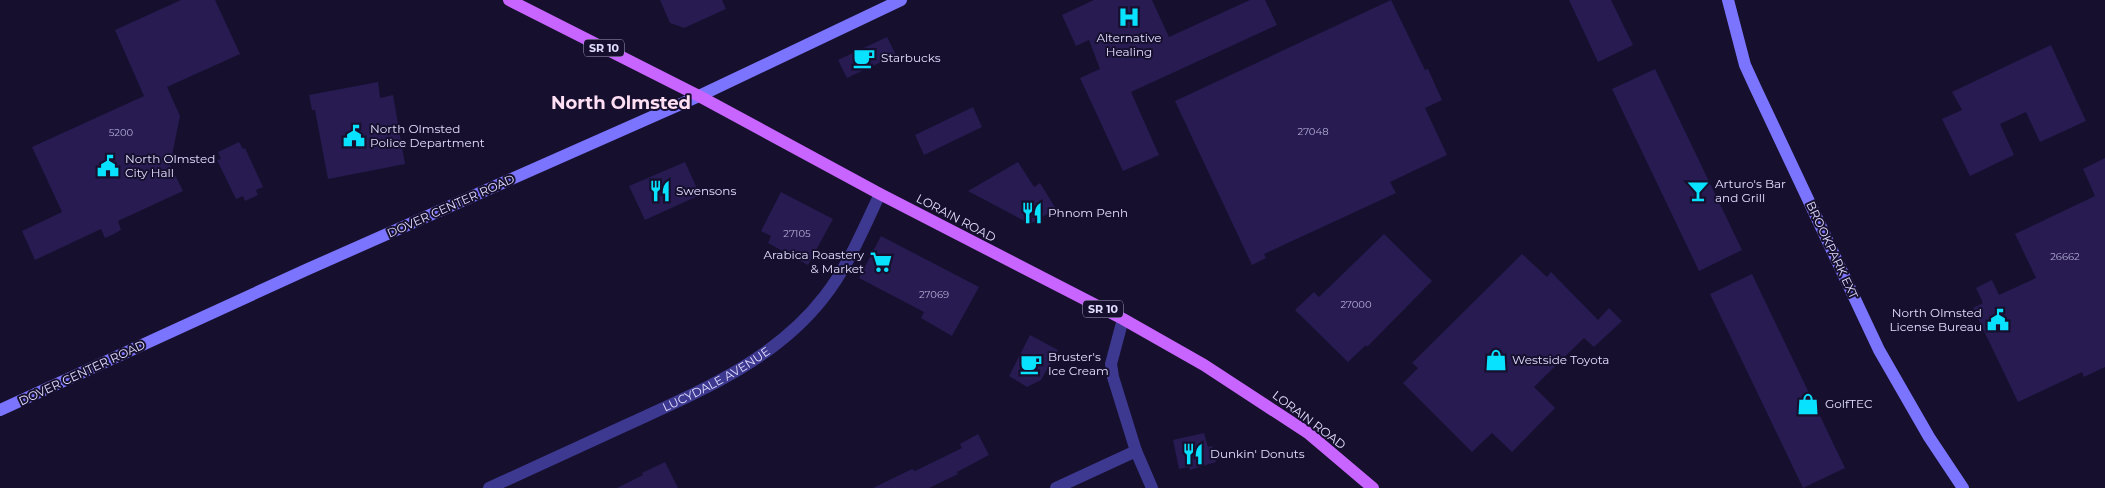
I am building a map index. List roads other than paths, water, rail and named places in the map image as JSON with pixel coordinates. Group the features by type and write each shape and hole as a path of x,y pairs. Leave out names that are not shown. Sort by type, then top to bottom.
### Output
{"main road":[{"name":"LORAIN ROAD","path":"509,0 699,96 880,194 1123,319 1204,364 1308,433 1373,488"}],"street":[{"name":"DOVER CENTER ROAD","path":"0,410 316,265 699,96 902,0"},
{"name":"BROOKPARK EXT","path":"1728,0 1745,65 1879,350 1929,437 1963,488"},
{"name":"LUCYDALE AVENUE","path":"488,488 692,395 758,359 798,327 824,297 848,258 880,194"},
{"path":"1123,319 1111,364 1115,385 1136,451 1152,488"},
{"path":"1056,488 1136,451"}],"place":[{"name":"Alternative Healing","path":"1129,17"},
{"name":"Starbucks","path":"864,58"},
{"name":"North Olmsted Police Department","path":"354,136"},
{"name":"North Olmsted City Hall","path":"108,166"},
{"name":"Swensons","path":"660,191"},
{"name":"Arturo's Bar and Grill","path":"1698,191"},
{"name":"Phnom Penh","path":"1032,213"},
{"name":"Arabica Roastery & Market","path":"881,262"},
{"name":"North Olmsted License Bureau","path":"1998,320"},
{"name":"Westside Toyota","path":"1496,360"},
{"name":"Bruster's Ice Cream","path":"1031,364"},
{"name":"GolfTEC","path":"1808,404"},
{"name":"Dunkin' Donuts","path":"1193,454"}],"district":[{"name":"North Olmsted","path":"621,103"}]}
